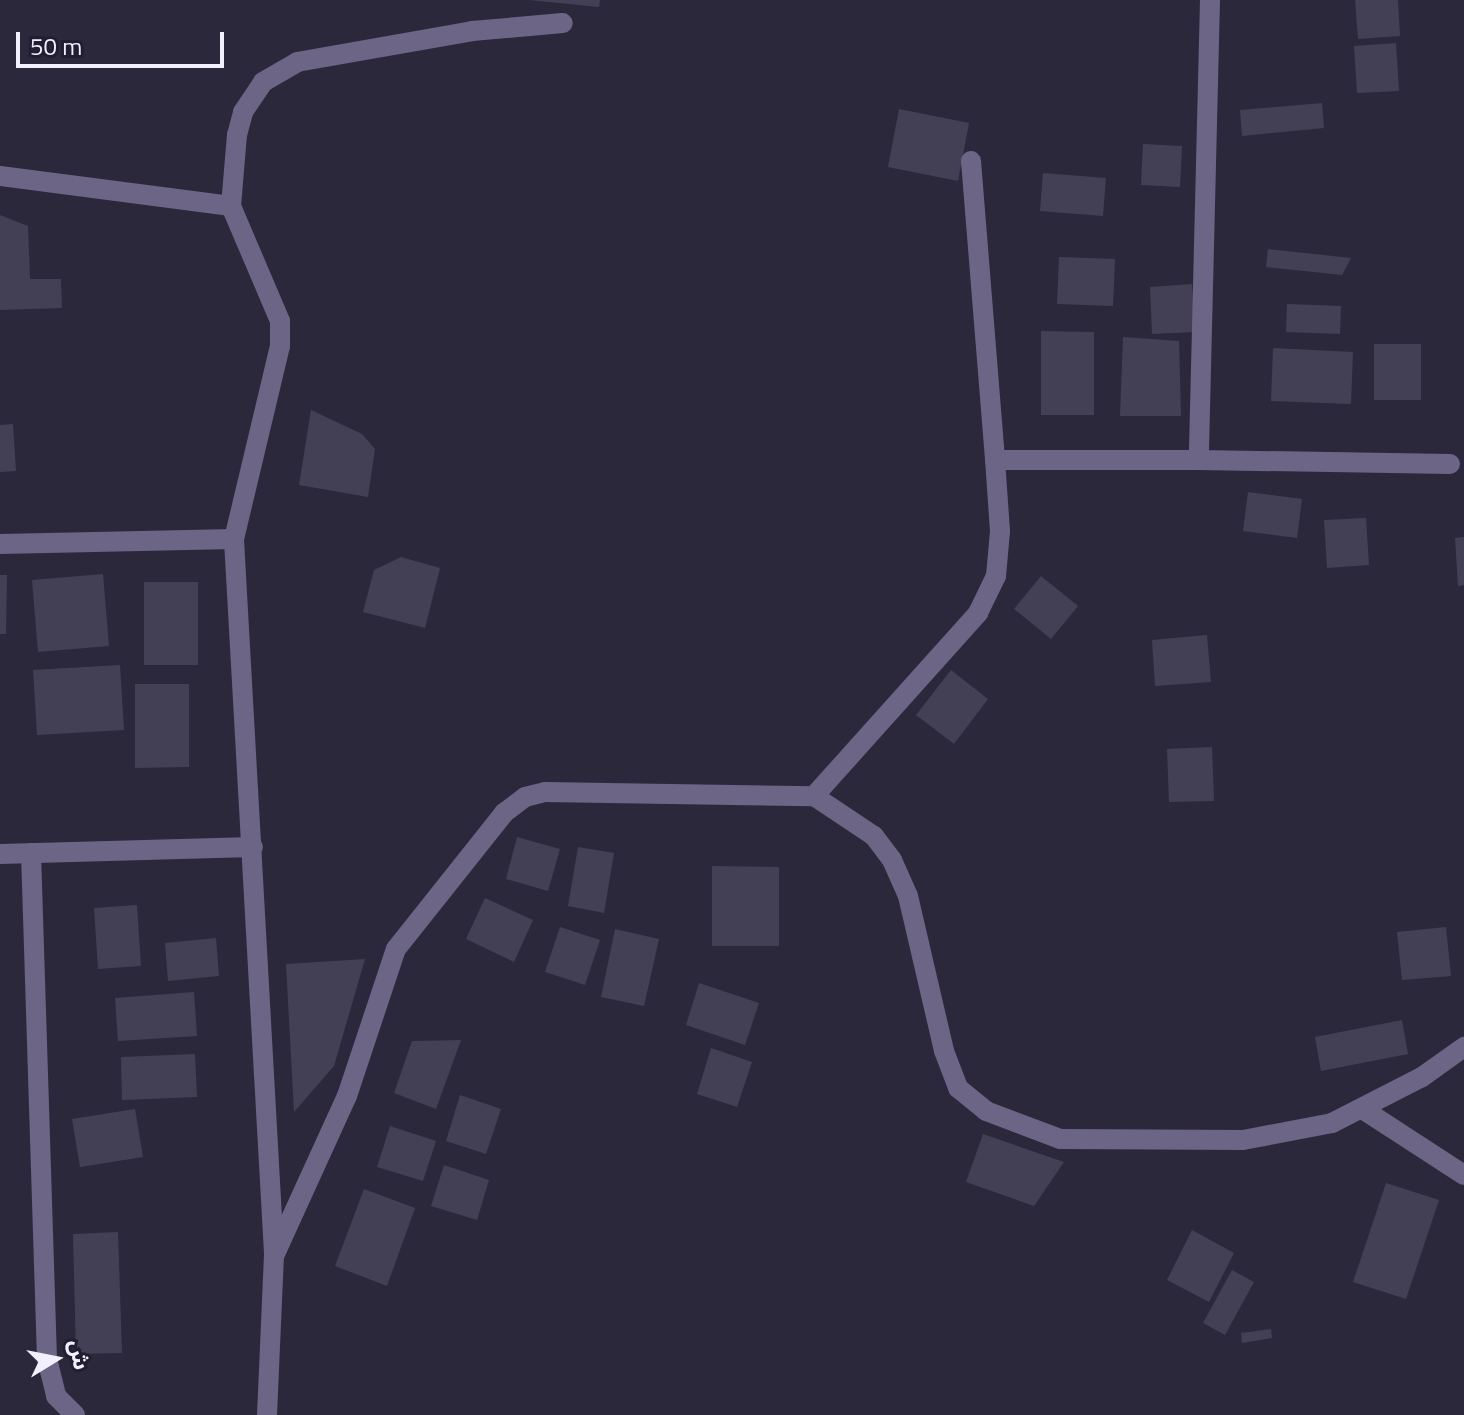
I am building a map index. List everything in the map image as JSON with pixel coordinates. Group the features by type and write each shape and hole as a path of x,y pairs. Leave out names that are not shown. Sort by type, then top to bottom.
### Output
{"street":[{"path":"1199,460 1210,0"},
{"path":"267,1415 274,1256 234,539 280,346 280,321 231,206 243,112 263,82 297,62 472,31 563,23"},
{"path":"814,796 978,613 996,576 1000,531 971,161"},
{"path":"0,176 231,206"},
{"path":"995,460 1450,464"},
{"path":"0,544 234,539"},
{"path":"274,1256 347,1096 396,949 504,813 525,797 545,792 814,796 874,836 892,860 908,896 949,1067 958,1088 986,1111 1060,1139 1214,1140 1271,1136 1332,1123 1364,1110 1464,1047"},
{"path":"0,854 253,847"},
{"path":"31,853 47,1359 56,1396 75,1415"},
{"path":"1364,1110 1464,1175"}],"building":[{"path":"529,0 600,0 599,7"},
{"path":"1355,0 1398,0 1400,36 1358,39"},
{"path":"1396,43 1399,91 1357,93 1354,46"},
{"path":"1322,103 1324,128 1242,136 1240,110"},
{"path":"899,109 969,123 958,181 888,167"},
{"path":"1143,144 1182,146 1180,187 1141,185"},
{"path":"1043,173 1106,178 1103,216 1040,211"},
{"path":"0,215 28,226 30,279 61,279 62,308 0,310"},
{"path":"1268,249 1351,258 1342,275 1266,267"},
{"path":"1059,257 1115,259 1113,306 1057,304"},
{"path":"1192,284 1195,332 1152,334 1150,287"},
{"path":"1287,304 1341,306 1340,334 1286,332"},
{"path":"1041,331 1094,332 1094,415 1041,415"},
{"path":"1123,337 1179,341 1181,416 1120,416"},
{"path":"1374,344 1421,344 1421,400 1374,400"},
{"path":"1273,348 1353,352 1351,404 1271,401"},
{"path":"311,410 362,434 375,449 368,497 299,485"},
{"path":"13,424 16,471 0,472 0,425"},
{"path":"1248,492 1302,499 1297,538 1243,531"},
{"path":"1366,518 1369,565 1327,568 1324,520"},
{"path":"1464,537 1464,585 1458,586 1455,538"},
{"path":"401,557 440,568 425,628 363,612 374,570"},
{"path":"103,574 109,646 38,652 32,580"},
{"path":"0,575 7,575 6,634 0,634"},
{"path":"1041,576 1078,606 1051,639 1014,609"},
{"path":"144,582 198,582 198,665 144,665"},
{"path":"1207,635 1211,682 1155,686 1152,640"},
{"path":"120,665 124,730 37,735 33,670"},
{"path":"951,670 988,699 954,744 916,715"},
{"path":"135,684 189,684 189,767 135,768"},
{"path":"1212,747 1214,801 1169,802 1167,749"},
{"path":"517,837 560,849 548,891 506,879"},
{"path":"578,847 614,853 604,913 568,906"},
{"path":"712,866 779,867 779,946 712,946"},
{"path":"485,898 533,920 514,962 466,939"},
{"path":"137,905 141,966 98,969 94,908"},
{"path":"560,927 600,940 585,985 545,972"},
{"path":"1446,927 1451,976 1402,980 1397,932"},
{"path":"615,929 659,939 644,1006 601,997"},
{"path":"216,938 219,976 168,981 165,943"},
{"path":"365,959 334,1066 294,1112 286,964"},
{"path":"699,983 759,1003 745,1045 686,1025"},
{"path":"194,992 197,1036 118,1041 115,998"},
{"path":"1402,1020 1408,1054 1321,1071 1315,1037"},
{"path":"461,1040 436,1109 394,1093 412,1041"},
{"path":"711,1048 752,1062 737,1107 697,1094"},
{"path":"195,1054 197,1097 122,1100 121,1057"},
{"path":"460,1095 501,1109 486,1154 446,1141"},
{"path":"135,1109 143,1157 80,1167 72,1119"},
{"path":"390,1126 436,1141 423,1181 377,1167"},
{"path":"983,1134 1064,1162 1034,1206 966,1182"},
{"path":"444,1165 489,1180 477,1220 431,1206"},
{"path":"1386,1183 1439,1200 1406,1299 1353,1282"},
{"path":"364,1189 415,1208 387,1286 335,1266"},
{"path":"1192,1230 1234,1253 1209,1302 1167,1280"},
{"path":"118,1232 122,1353 76,1354 73,1234"},
{"path":"1232,1270 1254,1282 1225,1335 1203,1323"},
{"path":"1271,1329 1272,1338 1242,1343 1241,1333"}]}
